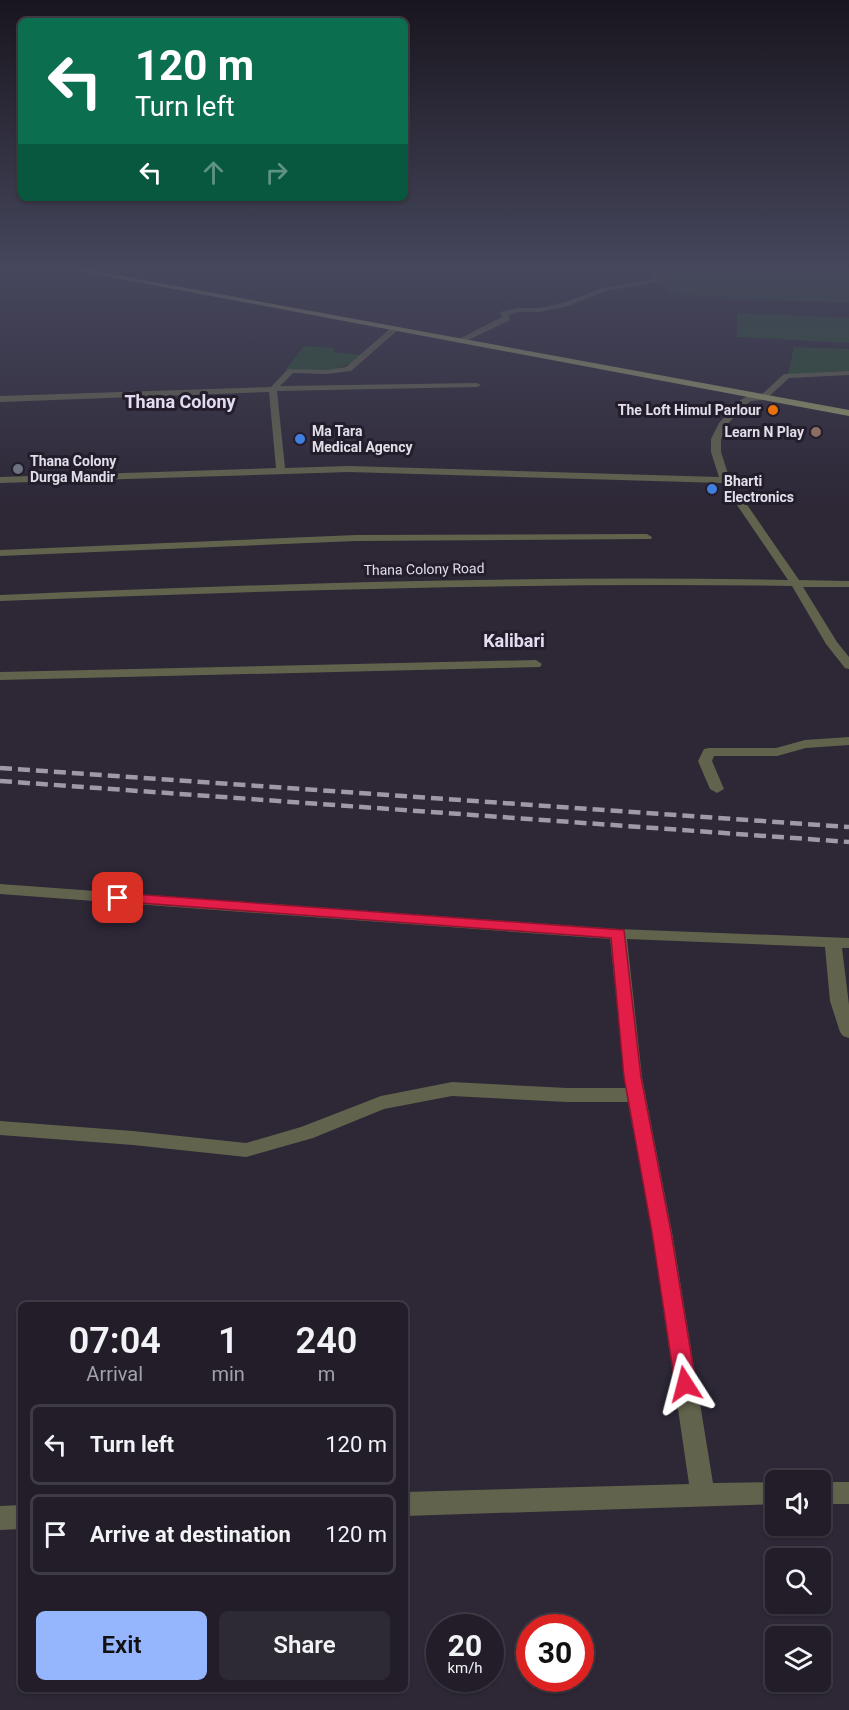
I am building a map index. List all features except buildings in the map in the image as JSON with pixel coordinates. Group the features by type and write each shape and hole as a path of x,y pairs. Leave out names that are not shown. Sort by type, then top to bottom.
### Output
{"main road":[{"path":"495,348 849,413"}],"street":[{"path":"273,389 291,371 326,372 348,369 373,348"},
{"path":"849,373 787,376 762,398 749,399 742,403 716,439 716,452 725,480 795,582 832,644 849,665"},
{"path":"0,399 273,389 477,385"},
{"path":"273,389 281,471"},
{"path":"0,480 349,469 725,480"},
{"path":"0,553 356,538 647,537"},
{"name":"Thana Colony Road","path":"0,598 278,586 795,582 849,584"},
{"path":"0,676 536,664"},
{"path":"717,789 705,761 709,752 777,752 805,744 849,741"},
{"path":"0,889 618,934 841,942 839,1001 849,1032"},
{"path":"618,934 636,1095 662,1232 702,1493"},
{"path":"0,1128 133,1138 246,1150 306,1133 381,1103 452,1089 567,1095 636,1095"},
{"path":"831,1493 849,1492"},
{"path":"408,1504 702,1493 765,1493"},
{"path":"0,1518 18,1517"}],"green space":[{"path":"303,348 335,348 333,352 362,355 344,366 326,370 286,369"},
{"path":"794,348 849,349 849,371 788,374"}],"railway":[{"path":"0,768 849,827"},
{"path":"0,781 849,842"}],"place":[{"name":"The Loft Himul Parlour","path":"773,410"},
{"name":"Learn N Play","path":"816,432"},
{"name":"Ma Tara Medical Agency","path":"300,439"},
{"name":"Thana Colony Durga Mandir","path":"18,469"},
{"name":"Bharti Electronics","path":"712,489"}],"district":[{"name":"Thana Colony","path":"180,402"},
{"name":"Kalibari","path":"514,641"}],"route":[{"path":"118,898 618,934 633,1077 662,1232 685,1384"}]}
